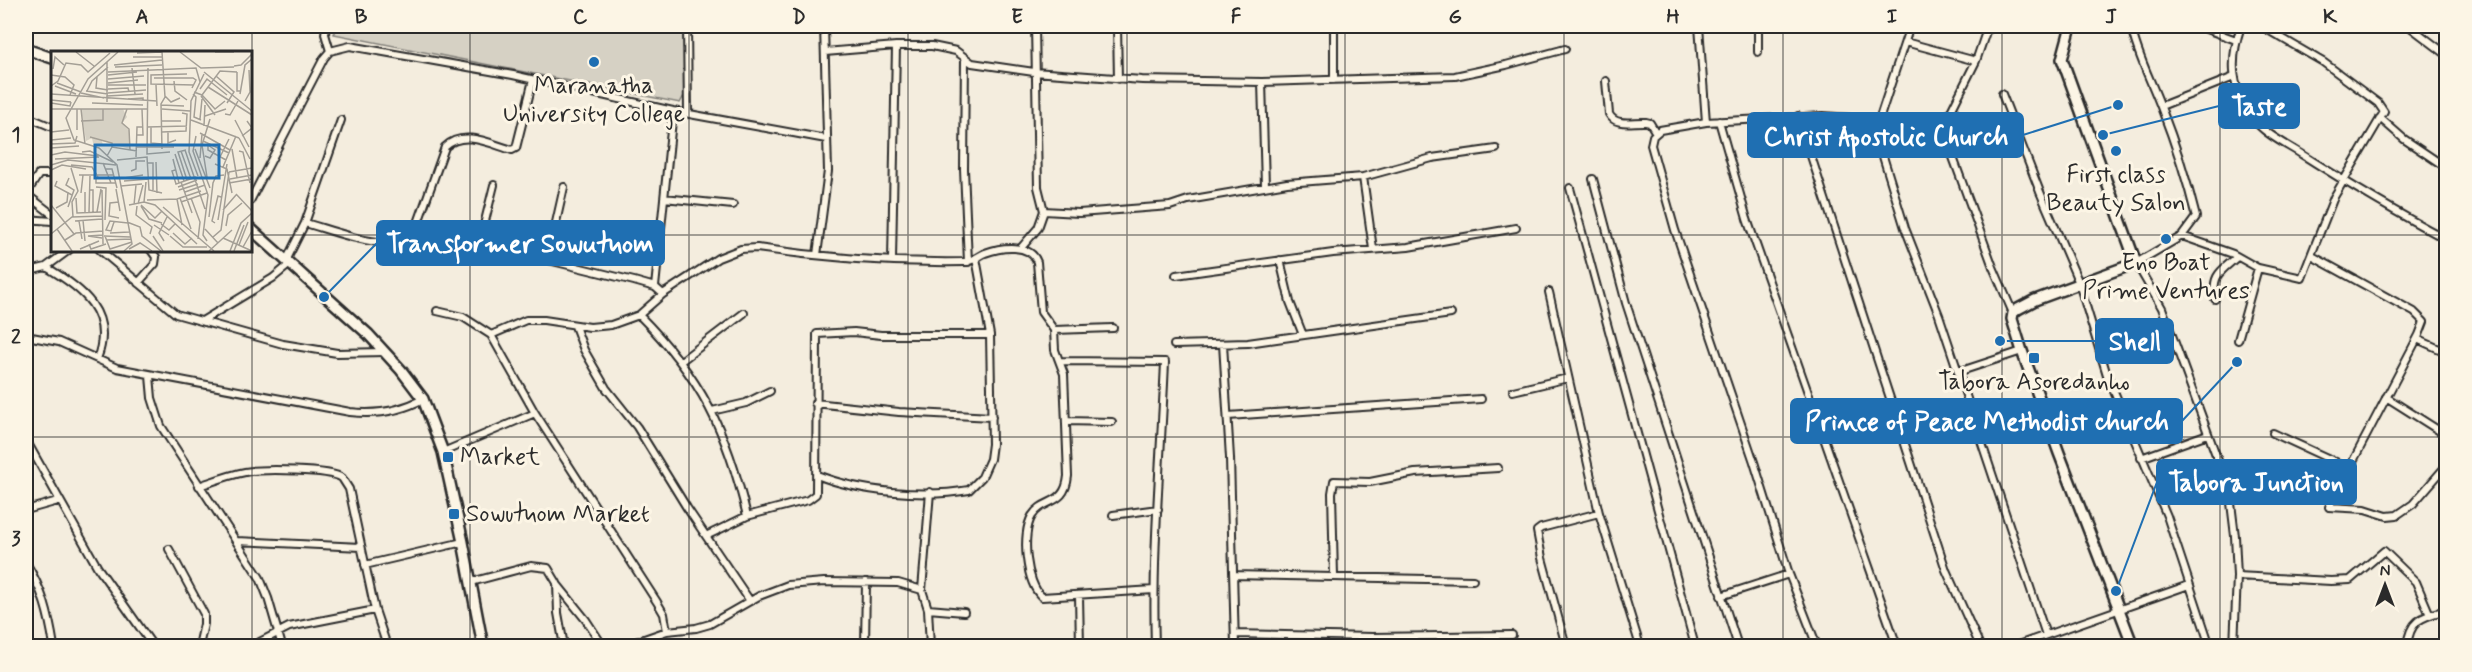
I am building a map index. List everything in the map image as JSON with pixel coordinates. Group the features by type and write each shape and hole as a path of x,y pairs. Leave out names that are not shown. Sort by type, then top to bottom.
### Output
{"street":[{"path":"326,26 325,34 330,51"},
{"path":"687,26 688,112"},
{"path":"818,255 826,193 824,26"},
{"path":"1021,248 1038,228 1044,211 1038,187 1034,72 1035,26"},
{"path":"1117,26 1118,79"},
{"path":"1334,26 1334,80"},
{"path":"1699,26 1706,122"},
{"path":"1758,26 1758,52"},
{"path":"1910,26 1879,120 1878,140 1890,183 1958,372 2046,635"},
{"path":"1988,26 1976,61 1948,117 1946,138 1993,267 2013,313 2014,326 2022,351 2080,510 2133,646"},
{"path":"2071,26 2062,59 2136,263 2162,308 2231,503 2237,576 2234,646"},
{"path":"2013,313 2025,305 2079,283 2136,263 2182,236 2196,217 2185,173 2161,106 2136,49 2131,26"},
{"path":"2198,26 2236,40"},
{"path":"2241,26 2233,52 2234,77 2242,101 2252,118 2342,180 2398,214 2446,239"},
{"path":"2182,236 2237,257 2258,268 2302,278 2342,180 2384,112 2378,103 2323,62 2261,26"},
{"path":"2409,26 2446,54"},
{"path":"1905,42 1976,61"},
{"path":"252,197 330,51 350,46 533,80 673,111 826,139"},
{"path":"825,52 896,46 932,46 956,51 972,63 1034,72 1118,79 1262,82 1455,76 1565,49"},
{"path":"892,260 896,46"},
{"path":"26,49 51,58"},
{"path":"965,58 964,169 968,262"},
{"path":"2161,106 2234,77"},
{"path":"305,223 385,243 402,240 409,236 418,223 445,147 449,143 466,137 512,150 516,148 533,80"},
{"path":"1606,81 1611,118 1617,122 1650,123 1656,133"},
{"path":"1262,82 1265,186"},
{"path":"2002,94 2079,283 2107,375 2167,516 2210,646"},
{"path":"655,287 673,111"},
{"path":"26,116 51,127"},
{"path":"1816,646 1789,574 1754,462 1675,230 1651,150 1652,140 1656,133 1706,122 1798,116 1840,116 1879,120"},
{"path":"1798,116 1946,570 1980,646"},
{"path":"2380,118 2404,139 2446,165"},
{"path":"202,321 273,278 288,262 305,223 341,120"},
{"path":"1719,121 1747,219 1897,646"},
{"path":"1044,211 1079,213 1170,206 1188,200 1265,186 1363,177 1432,158 1496,149"},
{"path":"51,174 44,173 36,176 26,194 51,213"},
{"path":"1363,177 1373,249"},
{"path":"1593,179 1626,303 1738,646"},
{"path":"481,237 494,185"},
{"path":"548,258 564,187"},
{"path":"1570,188 1695,646"},
{"path":"664,198 733,205"},
{"path":"26,219 51,221"},
{"path":"418,223 510,243 534,255 655,287 663,294"},
{"path":"1176,275 1280,260 1408,247 1516,228"},
{"path":"252,230 385,352 423,399 443,452 483,646"},
{"path":"491,334 526,320 558,321 575,326 601,327 639,315 663,294 718,258 741,249 757,248 892,260 968,262 996,249 1021,248 1035,255 1037,262 1041,312 1053,330 1055,351 1064,374 1066,421 1067,485 1059,497 1040,508 1029,522 1027,565 1034,587 1042,597 1154,590"},
{"path":"26,272 46,267 66,252"},
{"path":"101,252 176,314 301,348 352,354 385,352"},
{"path":"138,284 155,264 156,257 152,252"},
{"path":"2312,255 2421,317 2424,322 2329,507 2365,509 2387,516 2397,514 2413,504 2446,466"},
{"path":"2215,299 2215,278 2237,257"},
{"path":"817,475 861,487 930,492 960,492 976,485 990,459 992,417 990,335 976,258"},
{"path":"1280,260 1290,302 1303,334"},
{"path":"46,267 79,288 97,312 102,337 97,359"},
{"path":"2238,340 2258,268"},
{"path":"2446,271 2446,277"},
{"path":"1549,292 1599,513 1640,646"},
{"path":"437,311 463,317 491,334 535,413 657,602 664,614 668,631"},
{"path":"681,361 744,313"},
{"path":"1174,345 1223,344 1451,314"},
{"path":"639,315 681,361 712,411 731,456 747,516"},
{"path":"575,326 584,350 602,381 637,427 750,601"},
{"path":"1053,330 1113,328"},
{"path":"706,536 747,516 812,498 817,489 815,403 816,336 819,333 990,335"},
{"path":"26,336 59,342 117,368 150,376 367,414 396,411 423,399"},
{"path":"2417,339 2446,352"},
{"path":"1223,344 1228,416 1235,646"},
{"path":"1958,372 2022,351"},
{"path":"1060,361 1165,362 1154,590 1155,646"},
{"path":"150,376 152,398 161,426 260,578 282,646"},
{"path":"1513,391 1569,378"},
{"path":"712,411 746,403 770,391"},
{"path":"2386,397 2446,435"},
{"path":"1228,416 1481,399"},
{"path":"815,403 899,412 992,417"},
{"path":"443,452 535,413"},
{"path":"1066,421 1112,422"},
{"path":"2273,433 2349,468"},
{"path":"2141,458 2208,434"},
{"path":"26,440 58,501 98,568 153,646"},
{"path":"1334,576 1332,493 1334,481 1370,482 1415,473 1498,468"},
{"path":"200,486 242,472 258,470 338,474 349,489 375,610 387,646"},
{"path":"930,492 922,590 928,609 930,646"},
{"path":"26,510 58,501"},
{"path":"1113,515 1158,509"},
{"path":"1566,646 1537,531 1599,513"},
{"path":"237,541 361,547"},
{"path":"365,565 463,542"},
{"path":"169,549 204,614 199,646"},
{"path":"2237,576 2350,580 2384,551 2416,582 2430,615"},
{"path":"26,563 43,595 49,614 54,646"},
{"path":"471,582 531,566 548,568 603,646"},
{"path":"1721,596 1789,574"},
{"path":"1234,575 1473,580"},
{"path":"624,646 668,631 710,624 750,601 788,585 824,582 898,583 922,590"},
{"path":"865,646 866,582"},
{"path":"557,583 558,612 564,646"},
{"path":"2015,646 2189,585"},
{"path":"1079,596 1080,646"},
{"path":"928,609 964,612"},
{"path":"252,646 269,639 278,632 300,624 375,610"},
{"path":"2407,646 2408,633 2412,624 2446,610"},
{"path":"1235,634 1371,637 1512,635"}],"shaded area":[{"name":"Maranatha University College","path":"336,26 685,26 688,88 680,103 334,34"}],"place":[{"name":"Maranatha University College","path":"594,62"},
{"name":"Christ Apostolic Church","path":"2118,105"},
{"name":"Taste","path":"2103,135"},
{"name":"First class Beauty Salon","path":"2116,151"},
{"name":"Eno Boat Prime Ventures","path":"2166,239"},
{"name":"Transformer Sowutuom","path":"324,297"},
{"name":"Shell","path":"2000,341"},
{"name":"Tabora Asoredanho","path":"2034,358"},
{"name":"Prince of Peace Methodist church","path":"2237,362"},
{"name":"Market","path":"448,457"},
{"name":"Sowutuom Market","path":"454,514"},
{"name":"Tabora Junction","path":"2116,591"}]}
